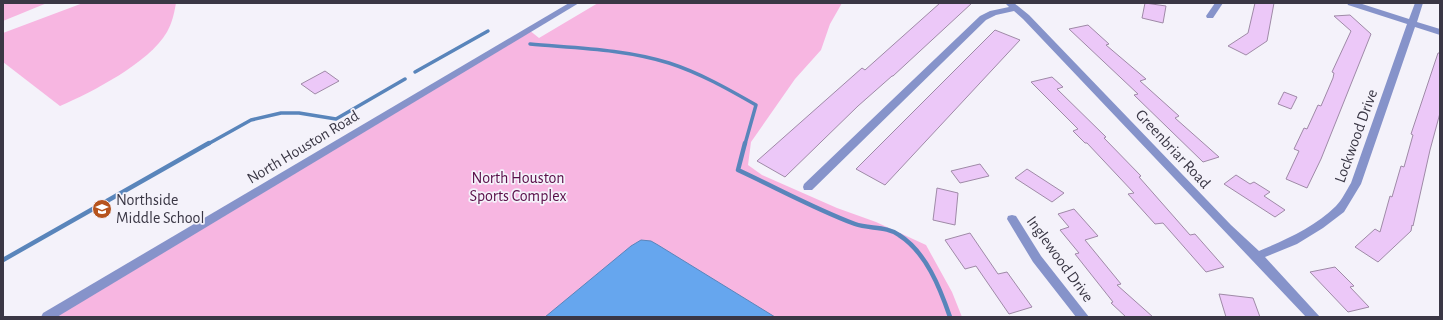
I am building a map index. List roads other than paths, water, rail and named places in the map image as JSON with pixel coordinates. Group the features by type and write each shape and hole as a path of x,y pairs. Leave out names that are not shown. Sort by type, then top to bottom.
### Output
{"street":[{"name":"North Houston Road","path":"47,317 575,3"},
{"path":"1210,16 1219,3"},
{"path":"1351,3 1440,32"},
{"name":"Lockwood Drive","path":"1257,256 1293,241 1319,225 1340,209 1356,184 1419,3"},
{"path":"808,187 983,18 1012,6"},
{"name":"Greenbriar Road","path":"1012,6 1026,17 1129,123 1227,228 1257,256 1314,317"},
{"name":"Inglewood Drive","path":"1012,219 1037,259 1083,317"}],"water":[{"path":"641,240 651,241 658,245 775,317 545,317 631,246"}],"waterway":[{"path":"415,72 488,31"},
{"path":"530,44 618,52 652,58 703,76 756,105 745,144"},
{"path":"208,144 251,120 281,113 299,113 336,119 405,79"},
{"path":"3,260 209,143"},
{"path":"745,143 738,170 840,218 860,226 889,230 909,242 931,272 942,294 950,317"}],"place":[{"name":"Northside Middle School","path":"102,209"}],"park label":[{"name":"North Houston Sports Complex","path":"518,187"}]}
